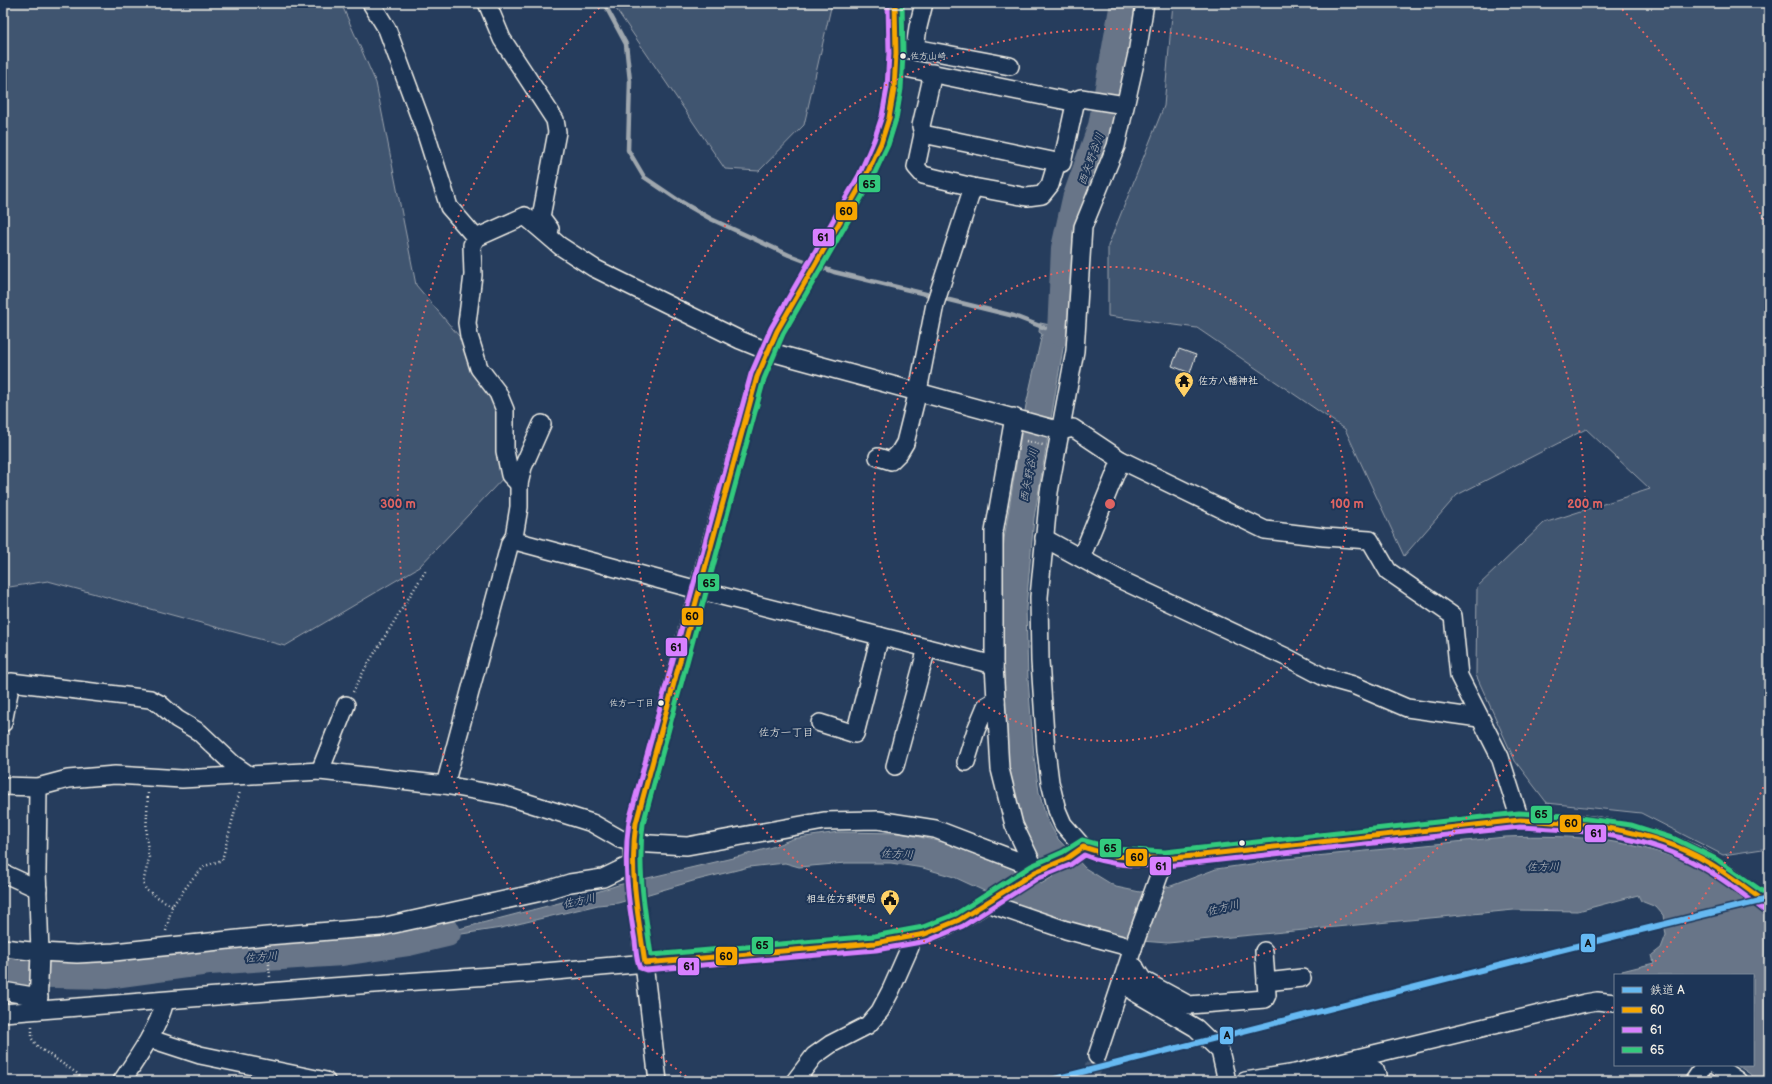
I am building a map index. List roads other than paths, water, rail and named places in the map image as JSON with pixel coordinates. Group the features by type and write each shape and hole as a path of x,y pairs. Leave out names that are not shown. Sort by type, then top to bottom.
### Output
{"street":[{"path":"371,3 387,29 426,134 449,207 476,238"},
{"path":"487,3 502,39 555,120 557,132 541,217 550,229 548,235"},
{"path":"658,1081 645,963 632,867 632,843 698,590 757,377 777,331 865,178 881,142 892,104 896,58 895,3"},
{"path":"916,49 918,27 924,3"},
{"path":"1080,850 1063,824 1057,810 1050,782 1046,750 1040,661 1039,597 1049,492 1075,351 1083,226 1116,146 1122,104 1137,54 1145,3"},
{"path":"896,58 916,49 1010,66"},
{"path":"896,58 933,73 1072,102 1080,98 1122,104"},
{"path":"933,73 921,126 924,134 916,167 923,175 970,195 1027,198 1042,195 1050,185 1057,162"},
{"path":"924,134 1062,163 1076,100"},
{"path":"878,457 891,461 899,453 904,443 918,391 937,297 970,195"},
{"path":"519,484 510,475 505,451 505,410 498,393 479,368 469,336 467,323 473,275 472,245 476,238 525,216 560,246 594,268 767,351 1061,431 1073,428 1121,460 1265,530 1324,537 1370,540 1388,571 1453,616 1459,676 1500,758 1520,820"},
{"path":"1014,417 994,532 994,665 1000,769 1014,825 1037,870"},
{"path":"445,785 508,550 510,543 514,538 519,507 519,484 523,467 542,424"},
{"path":"1081,558 1121,460"},
{"path":"514,538 519,542 539,548 994,665"},
{"path":"1044,538 1119,579 1286,657 1324,677 1353,685 1407,708 1479,718"},
{"path":"820,723 856,734 880,636"},
{"path":"895,766 927,648"},
{"path":"3,723 10,682 150,699 160,704 177,719 199,732 247,775"},
{"path":"966,762 976,730 986,706 996,700"},
{"path":"320,771 346,705"},
{"path":"3,786 38,787 68,779 107,776 182,779 320,771 445,785 506,796 523,800 592,823 620,839 632,843 687,846 824,822 878,820 935,829 1037,870"},
{"path":"37,1003 40,952 38,889 38,787"},
{"path":"3,1013 37,1003 165,1001 510,975 875,943 933,932 989,902 1037,870 1080,850 1120,858 1164,864 1520,820 1554,821 1591,825 1628,832 1659,841 1687,852 1712,865 1769,905"},
{"path":"1097,1056 1164,864"},
{"path":"3,948 77,954 380,926 537,894 570,883 603,878 632,867"},
{"path":"3,873 38,889"},
{"path":"989,902 1133,954 1143,980 1189,1005 1265,999 1267,994 1264,951"},
{"path":"144,949 168,936"},
{"path":"795,1081 814,1056 831,1044 868,1025 876,1015 892,990 910,946 910,937"},
{"path":"1133,954 1131,987 1134,992 1196,1028 1220,1051 1227,1081"},
{"path":"1266,982 1302,978"},
{"path":"3,991 37,1003"},
{"path":"1245,1081 1295,1073 1585,1002 1597,1000 1614,1003"},
{"path":"122,1081 150,1037 163,1009 165,1001"},
{"path":"150,1037 157,1042 200,1055 326,1081"},
{"path":"1694,1081 1704,1066"},
{"path":"1716,1066 1738,1081"},
{"path":"1327,1081 1376,1070 1377,1075"}],"water":[{"path":"1067,292 1066,331 1034,518 1026,608 1028,679 1034,757 1039,792 1046,817 1058,839 1085,868 1116,887 1140,892 1171,886 1216,869 1286,859 1505,837 1530,836 1582,838 1607,841 1632,845 1681,860 1713,876 1769,917 1769,1081 1760,1081 1738,1066 1754,1066 1754,974 1623,974 1622,971 1654,963 1652,955 1661,948 1666,935 1663,915 1656,907 1641,901 1638,895 1578,911 1514,910 1168,943 1127,940 1080,929 1008,902 954,877 923,868 891,863 846,863 799,867 785,863 749,867 693,881 618,903 598,905 501,928 409,942 578,898 618,885 741,856 772,847 792,839 838,832 901,833 943,842 1015,870 1041,884 1054,876 1037,857 1024,831 1014,803 1007,752 1001,664 1001,575 1004,539 1026,405 1042,334 1039,332 1040,323 1050,325 1057,321 1058,294"}],"waterway":[{"path":"604,3 626,44 630,81 628,150 644,177 678,200 711,219 789,255 834,272 934,296"},
{"name":"西矢野谷川","path":"1061,332 1065,248 1076,199 1102,126 1124,3"},
{"path":"941,298 1014,316 1045,328"},
{"name":"佐方川","path":"3,973 108,975 210,961 342,952 409,942 447,933"}],"tunnel":[{"path":"1089,1081 1097,1056"}],"rail line":[{"name":"A","path":"1046,1081 1588,943 1769,899"}],"place":[{"name":"佐方山崎","path":"903,56"},
{"name":"佐方八幡神社","path":"1184,398"},
{"name":"佐方一丁目","path":"661,703"},
{"name":"相生佐方郵便局","path":"890,916"}],"district":[{"name":"佐方一丁目","path":"786,732"}]}
